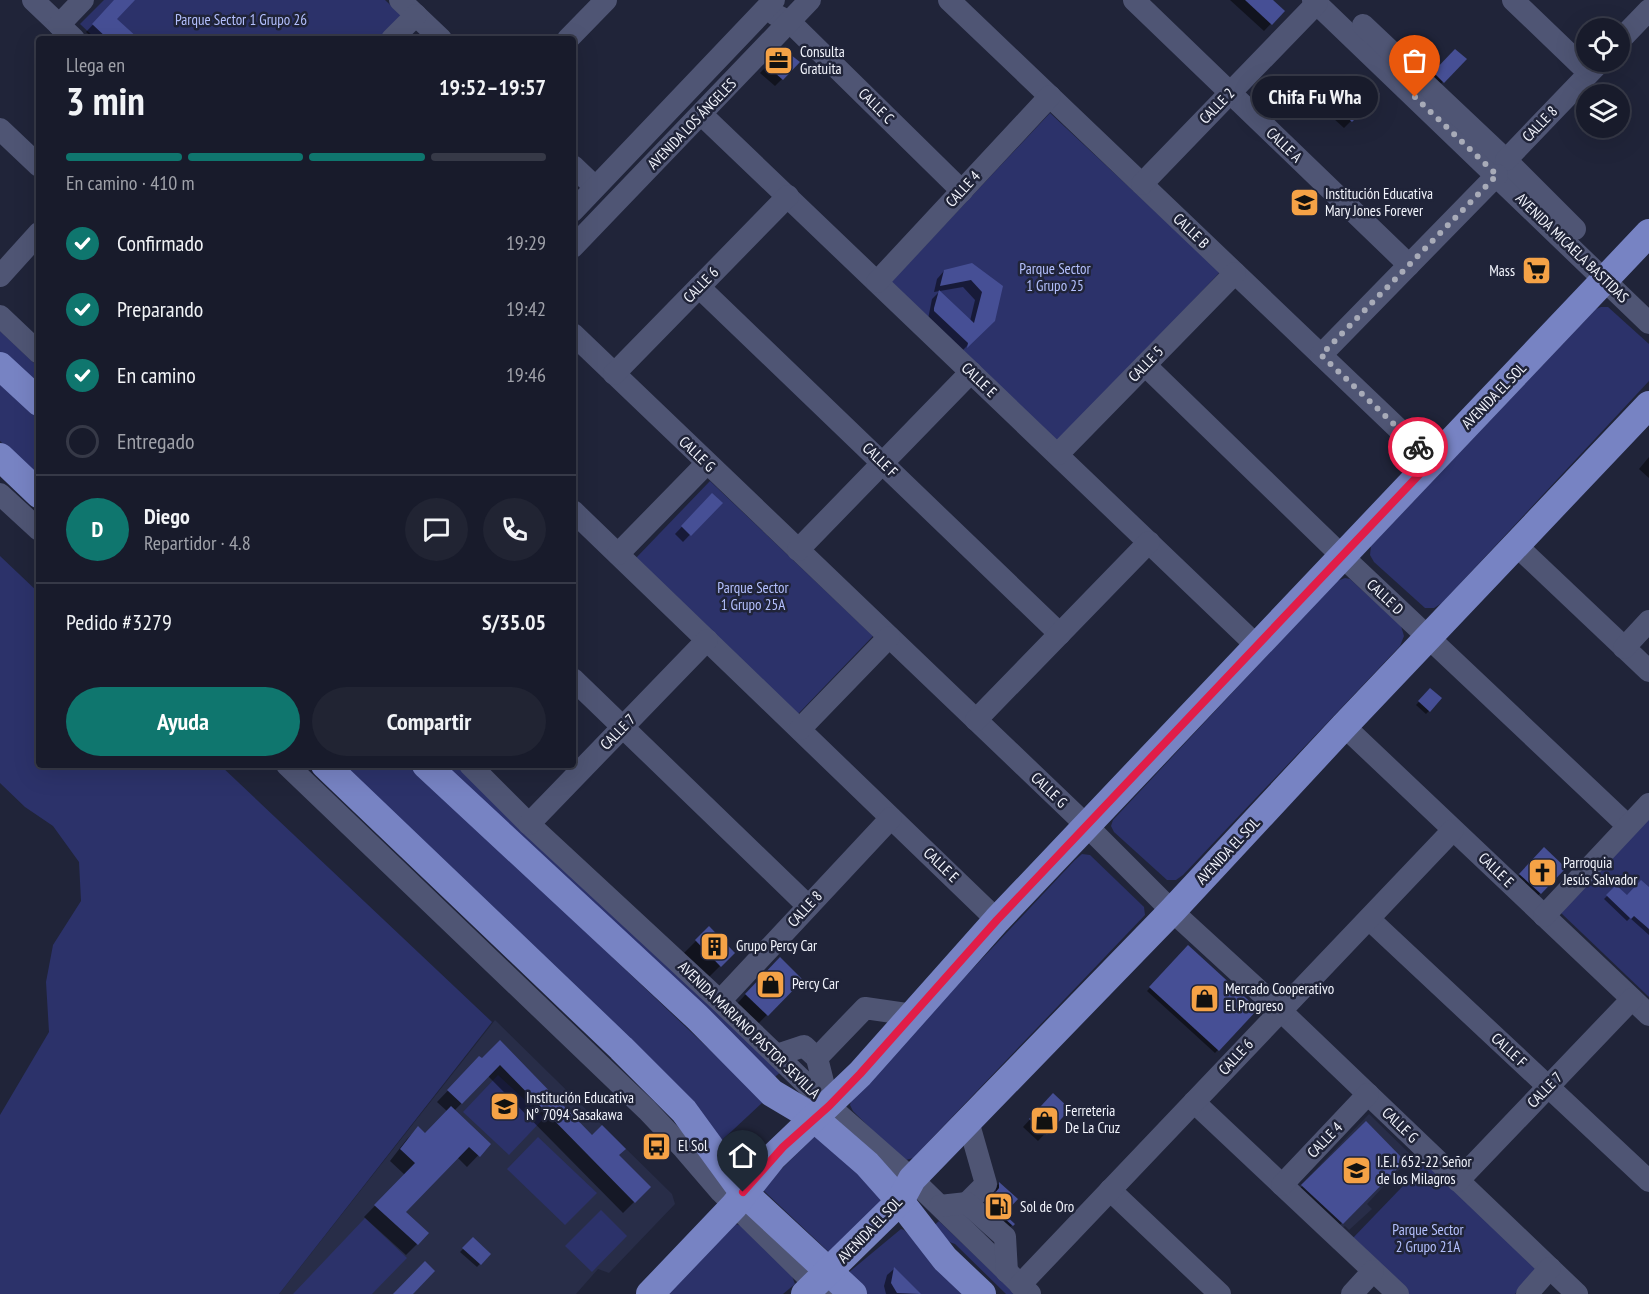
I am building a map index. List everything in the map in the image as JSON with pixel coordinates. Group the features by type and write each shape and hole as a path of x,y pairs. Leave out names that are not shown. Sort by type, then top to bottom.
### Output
{"main road":[{"name":"AVENIDA EL SOL","path":"650,1294 783,1147 821,1112 913,1015 997,920 1649,233"},
{"path":"0,366 36,399"},
{"name":"AVENIDA EL SOL","path":"818,1286 968,1121 1172,911 1649,405"},
{"path":"0,457 36,491"},
{"path":"328,768 684,1111 738,1199 818,1286 853,1294"},
{"name":"AVENIDA MARIANO PASTOR SEVILLA","path":"429,768 697,1017 772,1094 821,1112 867,1164 906,1190 945,1259 982,1294"}],"street":[{"path":"33,0 67,32 83,0"},
{"name":"AVENIDA LOS ÁNGELES","path":"576,244 810,0"},
{"name":"CALLE A","path":"1134,0 1409,266"},
{"path":"1513,0 1576,51"},
{"name":"CALLE 2","path":"1142,184 1322,1"},
{"name":"AVENIDA MICAELA BASTIDAS","path":"1322,1 1501,168 1610,274 1649,323"},
{"name":"AVENIDA LOS ÁNGELES","path":"576,208 765,3"},
{"name":"CALLE C","path":"765,3 790,22 962,191"},
{"name":"CALLE B","path":"960,3 1050,96 1432,461"},
{"path":"570,36 591,5"},
{"path":"394,36 408,8 438,36"},
{"path":"1630,30 1649,10"},
{"name":"CALLE 8","path":"1321,355 1409,266 1590,72"},
{"name":"CALLE 4","path":"877,282 1050,96"},
{"name":"CALLE E","path":"701,114 1257,646"},
{"path":"0,129 36,163"},
{"path":"576,169 596,188"},
{"name":"CALLE 6","path":"614,374 788,196"},
{"path":"0,276 36,236"},
{"name":"CALLE 5","path":"1058,454 1235,273"},
{"name":"AVENIDA MICAELA BASTIDAS","path":"1610,274 1649,301"},
{"name":"CALLE F","path":"699,287 1060,634"},
{"path":"0,316 36,350"},
{"name":"CALLE G","path":"576,337 1087,826 1172,911 1281,1011 1577,1294"},
{"name":"CALLE D","path":"1145,364 1342,556 1628,826"},
{"path":"798,550 971,372"},
{"path":"618,554 707,463"},
{"path":"0,494 36,528"},
{"name":"CALLE E","path":"576,514 997,920"},
{"path":"976,720 1149,542"},
{"path":"1516,545 1649,671"},
{"path":"1624,648 1649,621"},
{"path":"800,729 889,637"},
{"name":"CALLE 7","path":"529,824 706,640"},
{"path":"576,682 808,906"},
{"name":"CALLE E","path":"1344,726 1649,1015"},
{"path":"290,768 738,1199"},
{"name":"AVENIDA MARIANO PASTOR SEVILLA","path":"473,768 529,824 777,1055 821,1112"},
{"path":"1544,916 1649,804"},
{"name":"CALLE 8","path":"720,1000 891,818"},
{"name":"CALLE 6","path":"1019,1284 1453,830"},
{"name":"CALLE F","path":"1369,919 1649,1181"},
{"name":"CALLE 7","path":"1458,1181 1632,999"},
{"path":"817,1058 865,1008 913,1015"},
{"path":"777,1055 804,1046 817,1058 821,1112"},
{"name":"CALLE 4","path":"1282,1185 1368,1094"},
{"path":"1194,1102 1398,1294"},
{"path":"940,1206 967,1203 986,1184 968,1121"},
{"name":"AVENIDA MARIANO PASTOR SEVILLA","path":"906,1190 940,1206 1019,1284"},
{"path":"1110,1190 1220,1294"},
{"path":"967,1203 1005,1238 1019,1284"},
{"path":"1527,1294 1550,1268"},
{"path":"1352,1294 1373,1271"}],"shaded area":[{"name":"Institución Educativa N° 7094 Sasakawa","path":"495,1020 672,1194 675,1204 609,1273 598,1269 576,1294 279,1294"},
{"name":"I.E.I. 652-22 Señor de los Milagros","path":"1369,1114 1412,1156 1367,1204 1372,1209 1349,1230 1300,1186"}],"green space":[{"name":"Parque Sector 1 Grupo 26","path":"104,0 385,0 402,16 382,36 93,36 80,24"},
{"name":"Parque Sector 1 Grupo 25","path":"1050,113 1220,272 1058,444 891,282"},
{"path":"1608,307 1649,344 1649,381 1442,603 1434,608 1425,608 1374,562 1370,555 1371,546 1596,309"},
{"path":"0,331 36,365 36,385 0,352"},
{"path":"0,380 36,413 36,475 0,441"},
{"name":"Parque Sector 1 Grupo 25A","path":"710,481 873,636 798,714 635,559"},
{"path":"0,556 36,590 36,768 223,768 492,1022 279,1294 0,1294 0,1115 49,1032 46,982 53,945 81,901 79,862 53,826 25,807 0,783"},
{"path":"1350,579 1401,626 1404,636 1400,646 1183,875 1176,880 1167,880 1114,832 1111,826 1113,820 1337,581"},
{"path":"345,768 413,768 750,1088 763,1102 719,1143"},
{"path":"441,768 458,768 782,1071 770,1081"},
{"path":"1649,818 1649,997 1560,912"},
{"path":"1082,854 1090,855 1144,907 1145,915 913,1158 906,1160 899,1157 853,1111 850,1105 853,1096"},
{"path":"498,1075 544,1118 509,1155 463,1112"},
{"path":"816,1135 888,1195 831,1254 763,1190 764,1186"},
{"path":"538,1137 597,1193 565,1225 507,1169"},
{"name":"Parque Sector 2 Grupo 21A","path":"1427,1161 1540,1268 1515,1294 1408,1294 1351,1240"},
{"path":"601,1210 627,1236 592,1272 565,1246"},
{"path":"365,1218 407,1258 372,1294 293,1294"},
{"path":"939,1221 1015,1294 1006,1294 955,1244 941,1239 930,1229"},
{"path":"732,1225 741,1226 792,1276 795,1284 783,1294 665,1294"},
{"path":"901,1229 972,1294 866,1294 848,1273"}],"building":[{"path":"114,0 135,0 117,19 136,36 105,36 92,24"},
{"path":"1245,0 1273,0 1285,11 1272,25"},
{"path":"782,48 800,62 783,80 766,65"},
{"path":"1455,49 1467,59 1444,83 1433,72"},
{"path":"1367,81 1380,94 1352,122 1339,110"},
{"path":"972,263 1003,286 995,321 967,348 968,343 934,311 934,308 939,290 974,323 982,292 971,280 940,286 944,270"},
{"path":"712,493 723,503 691,536 681,526"},
{"path":"1430,688 1442,698 1430,712 1418,701"},
{"name":"Parroquia Jesús Salvador","path":"1544,847 1566,868 1541,894 1519,874"},
{"path":"1641,880 1649,887 1649,929 1634,916 1631,919 1606,895 1616,885 1627,895"},
{"name":"Grupo Percy Car","path":"709,926 735,953 721,967 695,940"},
{"name":"Mercado Cooperativo El Progreso","path":"1188,945 1258,1009 1219,1051 1149,987"},
{"name":"Percy Car","path":"780,957 803,980 768,1016 745,994"},
{"path":"500,1040 592,1135 602,1125 626,1149 619,1155 651,1187 635,1203 500,1065 462,1104 447,1090 479,1056 482,1058"},
{"path":"1053,1093 1070,1109 1047,1135 1029,1119"},
{"path":"451,1106 491,1144 480,1157 469,1147 406,1212 429,1233 418,1245 374,1205 415,1163 400,1149 418,1126 425,1133"},
{"name":"I.E.I. 652-22 Señor de los Milagros","path":"1366,1121 1405,1161 1343,1224 1301,1185"},
{"path":"999,1182 1018,1199 1004,1214 1015,1224 1013,1226 987,1203 999,1188"},
{"path":"473,1237 491,1254 481,1265 462,1248"},
{"path":"425,1261 435,1271 413,1294 393,1294"},
{"path":"894,1267 921,1294 897,1293 891,1283"}],"way so far":[{"path":"1415,97 1497,175 1321,355 1418,447"}],"place":[{"name":"Consulta Gratuita","path":"779,61"},
{"name":"Chifa Fu Wha","path":"1415,97"},
{"name":"Institución Educativa Mary Jones Forever","path":"1304,203"},
{"name":"Mass","path":"1536,271"},
{"name":"Parroquia Jesús Salvador","path":"1542,872"},
{"name":"Grupo Percy Car","path":"715,946"},
{"name":"Percy Car","path":"771,984"},
{"name":"Mercado Cooperativo El Progreso","path":"1204,998"},
{"name":"Institución Educativa N° 7094 Sasakawa","path":"505,1107"},
{"name":"Ferreteria De La Cruz","path":"1044,1120"},
{"name":"El Sol","path":"657,1146"},
{"name":"I.E.I. 652-22 Señor de los Milagros","path":"1356,1171"},
{"name":"Sol de Oro","path":"999,1207"}],"route":[{"path":"743,1192 773,1157 860,1074 997,920 1432,461 1418,447"}]}
